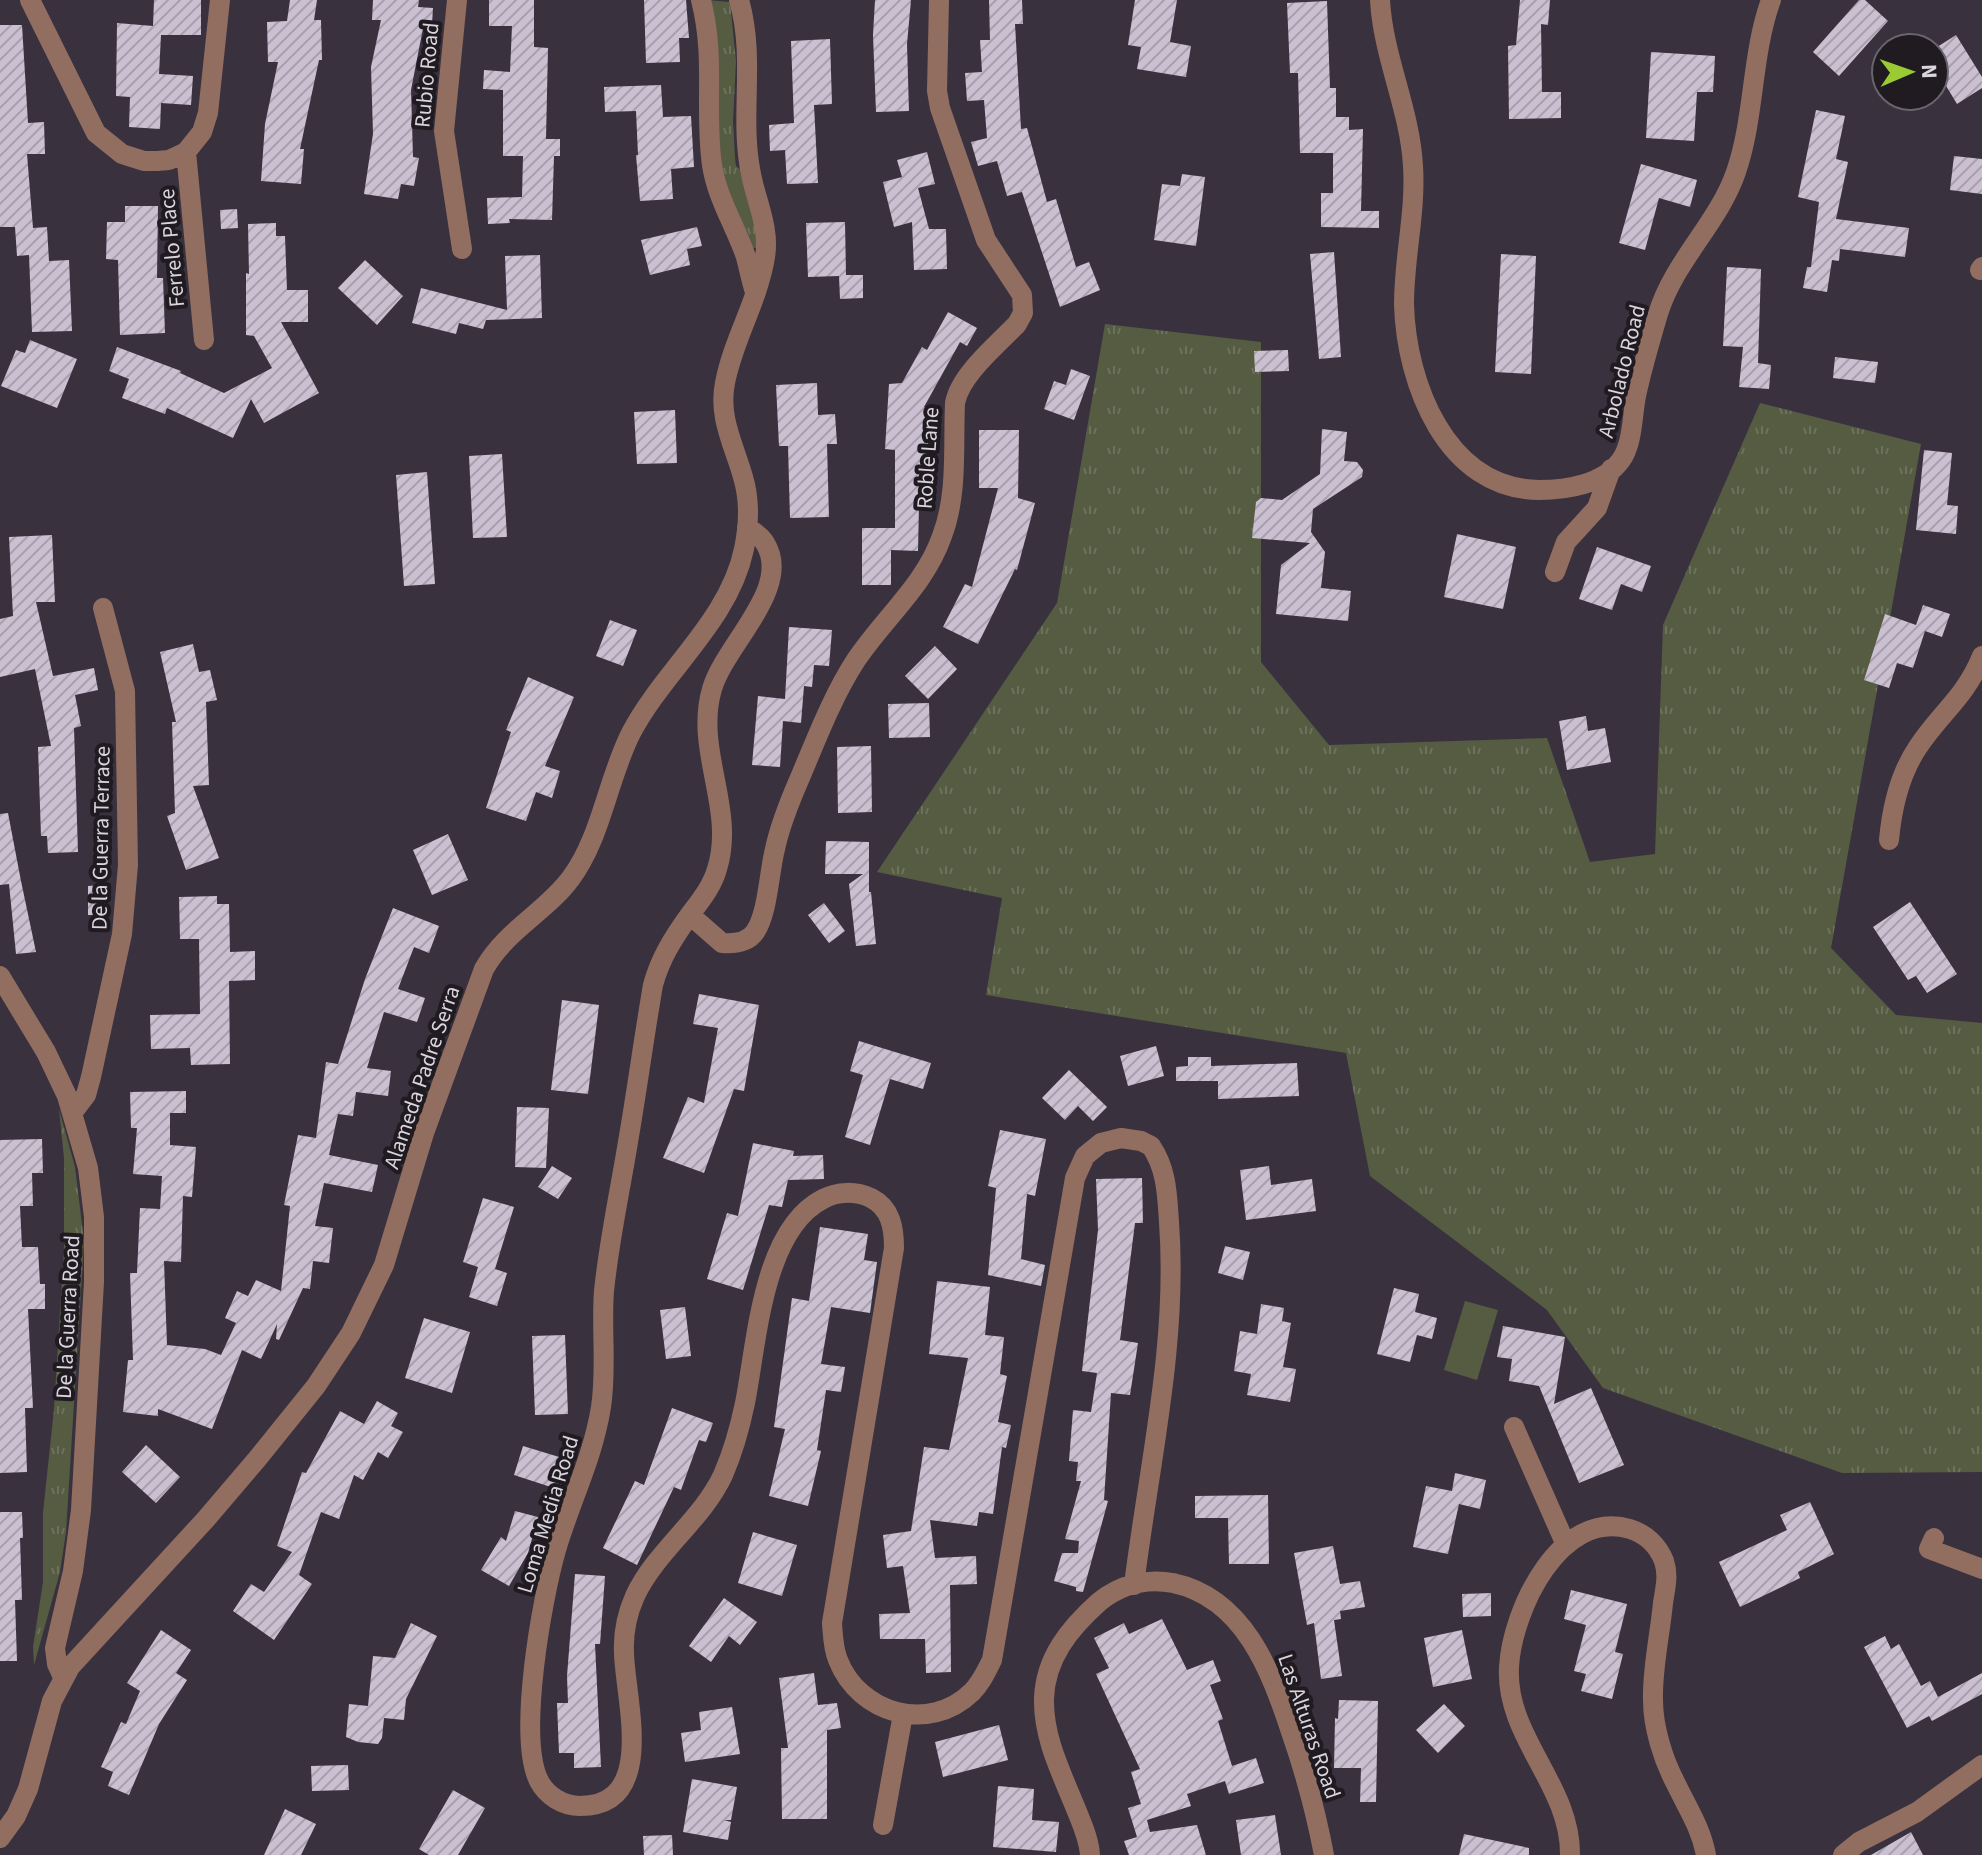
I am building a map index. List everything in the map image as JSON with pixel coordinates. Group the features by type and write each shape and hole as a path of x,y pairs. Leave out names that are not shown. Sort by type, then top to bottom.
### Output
{"street":[{"path":"30,0 96,133 112,149 133,158 169,160 186,152 202,132 208,113 220,0"},
{"name":"Rubio Road","path":"457,0 444,131 462,249"},
{"path":"701,0 710,54 710,141 714,175 746,258 755,292"},
{"name":"Alameda Padre Serra","path":"0,1838 16,1816 28,1789 50,1708 63,1677 94,1639 206,1519 293,1400 351,1333 379,1278 429,1119 484,969 498,947 555,897 575,872 631,733 727,593 741,559 747,527 747,494 726,429 723,393 765,260 766,240 749,165 748,50 739,0"},
{"name":"Roble Lane","path":"690,915 722,943 744,940 756,931 788,806 835,697 854,662 875,633 925,573 942,537 951,499 958,391 1017,324 1023,313 1024,304 1019,289 986,240 942,118 937,91 939,0"},
{"name":"Arbolado Road","path":"1380,0 1390,62 1403,107 1413,164 1414,207 1408,251 1405,324 1411,358 1438,428 1453,450 1472,467 1495,480 1519,488 1554,490 1601,477 1625,453 1636,393 1667,291 1714,220 1737,170 1771,0"},
{"name":"Ferrelo Place","path":"186,152 204,340"},
{"path":"1555,572 1566,542 1597,508 1611,469"},
{"name":"Loma Media Road","path":"747,527 764,541 772,561 772,577 757,612 725,658 709,699 708,741 721,806 721,852 710,886 665,952 653,985 606,1278 602,1402 592,1454 557,1547 540,1621 534,1664 533,1759 543,1787 552,1797 571,1805 585,1806 605,1800 618,1791 625,1781 632,1745 624,1640 631,1606 649,1574 709,1499 726,1468 744,1407 769,1279 780,1249 795,1222 809,1208 841,1193 864,1195 877,1201 894,1229 894,1248 832,1623 834,1646 843,1672 860,1693 883,1708 903,1714"},
{"name":"De la Guerra Terrace","path":"73,1112 86,1095 94,1068 118,960 126,888 125,691 103,608"},
{"path":"1889,840 1897,791 1906,767 1933,726 1957,702 1974,676 1982,656"},
{"name":"De la Guerra Road","path":"0,976 46,1052 73,1112 88,1168 95,1240 78,1541 55,1648 63,1677"},
{"path":"883,1825 903,1714 929,1714 953,1706 974,1691 992,1660 1075,1178 1085,1156 1092,1149 1111,1139 1121,1138 1151,1146 1162,1166 1172,1265 1166,1372 1134,1585"},
{"path":"1514,1427 1566,1545"},
{"path":"1570,1855 1566,1821 1559,1799 1520,1726 1511,1698 1509,1668 1513,1638 1522,1610 1545,1568 1566,1545 1587,1530 1611,1526 1624,1527 1645,1536 1664,1562 1667,1584 1653,1701 1664,1754 1673,1780 1695,1821 1706,1855"},
{"path":"1934,1538 1929,1549 1982,1569"},
{"name":"Las Alturas Road","path":"1090,1855 1085,1829 1051,1749 1044,1699 1046,1678 1065,1636 1112,1591 1163,1581 1188,1587 1225,1608 1245,1630 1264,1660 1304,1770 1324,1855"},
{"path":"1843,1855 1859,1842 1917,1812 1982,1765"}],"green space":[{"path":"706,0 730,2 736,61 735,158 754,212 757,248 750,248 724,192"},
{"path":"1105,324 1261,342 1261,662 1329,745 1547,738 1590,862 1655,854 1663,625 1760,403 1921,444 1831,948 1896,1015 1982,1023 1982,1472 1842,1473 1603,1388 1547,1310 1370,1176 1346,1053 986,995 1002,898 877,872 1057,603"},
{"path":"59,1109 75,1167 84,1241 66,1532 60,1572 34,1665 33,1647 43,1582 43,1513 54,1409 64,1249 64,1158"},
{"path":"1465,1301 1498,1310 1477,1380 1444,1370"}],"building":[{"path":"154,0 201,0 201,35 161,35 159,74 193,76 191,105 161,103 160,129 129,127 130,97 116,96 117,23 153,26"},
{"path":"290,0 317,0 314,20 321,20 322,60 319,60 300,149 304,149 301,184 261,181 265,124 278,62 268,62 267,22 287,21"},
{"path":"373,0 419,0 418,7 433,8 432,24 424,23 411,90 413,157 419,158 414,186 401,184 398,199 364,194 373,134 371,67 381,20 372,20"},
{"path":"489,0 534,0 534,47 548,48 546,139 560,139 560,156 554,156 552,220 509,219 510,223 488,224 487,198 522,197 523,156 503,156 503,90 483,89 484,70 510,72 512,26 489,26"},
{"path":"644,0 686,0 689,38 679,38 680,62 646,63"},
{"path":"875,0 911,0 907,44 909,111 876,112"},
{"path":"989,0 1022,0 1023,24 1015,24 1021,129 1027,128 1047,202 1056,199 1076,267 1089,262 1100,290 1060,307 1022,192 1007,196 997,161 978,166 971,142 987,138 984,100 967,101 965,73 982,72 980,40 990,40"},
{"path":"1135,0 1177,0 1170,42 1191,46 1186,77 1137,69 1141,47 1128,45"},
{"path":"1520,0 1550,0 1548,25 1541,24 1542,92 1561,92 1561,118 1509,119 1508,46 1516,45"},
{"path":"1859,0 1865,0 1888,21 1878,32 1870,32 1870,41 1839,76 1813,52"},
{"path":"1327,1 1330,88 1336,88 1336,117 1349,117 1349,130 1363,129 1361,211 1379,211 1379,228 1321,227 1321,193 1333,193 1333,153 1300,153 1298,73 1290,73 1287,3"},
{"path":"0,25 22,25 28,123 44,122 45,154 27,154 33,228 47,227 49,261 69,260 72,331 32,332 29,255 17,256 15,227 0,227"},
{"path":"1956,35 1982,77 1982,88 1957,104 1950,92 1950,39"},
{"path":"830,39 832,104 814,105 818,183 787,184 785,150 770,151 769,125 794,123 791,41"},
{"path":"1651,52 1715,56 1713,92 1697,92 1694,141 1646,138"},
{"path":"661,85 663,117 691,116 694,167 671,169 673,199 640,201 636,111 605,112 604,87"},
{"path":"1816,110 1845,116 1836,159 1848,162 1836,219 1909,228 1905,257 1840,249 1839,261 1832,260 1827,292 1803,288 1807,267 1811,267 1819,202 1798,197"},
{"path":"927,152 935,184 918,188 929,229 946,229 947,269 914,270 912,222 894,227 883,182 902,177 897,160"},
{"path":"1954,156 1982,159 1982,194 1950,190"},
{"path":"1641,164 1697,180 1690,207 1659,198 1645,250 1619,243"},
{"path":"1182,174 1205,177 1196,246 1154,240 1162,184 1180,186"},
{"path":"125,206 158,206 157,278 163,278 165,333 120,335 118,260 106,259 107,222 125,222"},
{"path":"237,209 238,228 221,229 220,210"},
{"path":"845,222 846,275 863,275 863,298 840,299 839,276 808,277 806,223"},
{"path":"276,223 276,236 285,236 287,290 308,290 308,322 281,322 319,393 264,423 251,399 233,438 167,408 165,414 122,398 129,379 109,371 117,347 181,371 224,393 272,368 254,336 246,335 246,273 249,274 248,224"},
{"path":"697,227 702,246 687,249 690,265 650,275 641,240"},
{"path":"1334,252 1341,357 1319,359 1310,254"},
{"path":"1501,254 1536,256 1531,374 1495,372"},
{"path":"540,255 542,318 486,320 483,329 459,323 456,334 412,323 421,288 507,310 505,256"},
{"path":"365,260 403,296 377,325 338,288"},
{"path":"1727,267 1761,269 1758,363 1771,365 1769,389 1739,387 1743,347 1723,346"},
{"path":"948,312 977,328 967,346 960,342 924,407 938,409 936,428 928,428 928,505 919,505 918,551 891,550 891,585 862,585 862,528 895,528 895,450 885,449 889,384 902,383 922,347 927,350"},
{"path":"30,340 77,359 57,408 1,386 16,350 25,353"},
{"path":"1288,350 1289,371 1255,372 1254,351"},
{"path":"1835,357 1878,362 1875,383 1833,378"},
{"path":"1071,369 1090,376 1074,420 1044,409 1054,381 1066,385"},
{"path":"817,383 818,415 835,414 837,444 827,444 829,517 790,518 788,446 779,446 776,385"},
{"path":"675,410 677,463 637,464 634,412"},
{"path":"1322,429 1347,432 1344,461 1357,462 1363,470 1362,477 1313,509 1311,532 1325,552 1321,588 1351,591 1348,621 1276,614 1281,565 1310,543 1252,538 1256,502 1261,498 1282,500 1320,474"},
{"path":"979,430 1019,430 1018,498 1035,503 1017,570 978,644 943,627 965,584 972,587 998,488 979,488"},
{"path":"1924,450 1952,453 1947,505 1958,506 1956,534 1916,530"},
{"path":"502,454 507,537 473,538 469,456"},
{"path":"427,472 435,584 404,586 396,475"},
{"path":"1457,534 1516,547 1503,609 1444,597"},
{"path":"52,535 55,602 36,602 53,676 94,668 98,690 75,695 81,726 74,728 78,852 48,853 47,836 41,836 38,747 51,746 35,669 0,677 0,619 13,616 9,537"},
{"path":"1597,547 1651,566 1642,592 1621,584 1612,610 1579,599"},
{"path":"1923,605 1950,614 1942,637 1925,631 1913,668 1897,663 1889,688 1864,680 1885,614 1916,625"},
{"path":"610,620 637,630 623,666 596,656"},
{"path":"789,627 832,630 829,666 814,665 812,687 804,686 801,723 783,721 780,767 752,765 758,696 785,699"},
{"path":"193,644 199,672 210,670 217,700 206,702 209,785 193,786 219,858 186,870 167,816 175,813 172,722 176,722 160,652"},
{"path":"935,646 957,669 928,699 905,676"},
{"path":"528,677 574,697 545,766 560,771 552,798 536,792 526,821 486,808 511,732 506,730"},
{"path":"929,703 930,737 889,738 888,704"},
{"path":"1586,716 1588,731 1605,728 1611,762 1567,770 1559,721"},
{"path":"871,746 872,812 838,813 837,747"},
{"path":"8,813 36,952 16,954 9,884 0,885 0,814"},
{"path":"448,834 468,880 432,895 413,850"},
{"path":"826,841 869,842 869,892 876,944 856,946 849,884 863,874 825,874"},
{"path":"105,885 105,915 88,915 88,886"},
{"path":"217,896 217,904 229,904 230,952 255,951 255,980 229,981 230,1064 191,1065 190,1048 151,1049 150,1015 200,1014 199,939 180,939 179,897"},
{"path":"1910,902 1957,974 1927,993 1916,976 1908,980 1873,927"},
{"path":"824,903 845,931 829,943 808,915"},
{"path":"393,908 439,926 429,953 414,947 398,989 425,998 417,1022 384,1012 367,1068 391,1071 388,1096 356,1092 353,1116 338,1114 329,1155 378,1165 372,1192 324,1183 315,1226 333,1228 329,1263 313,1261 310,1289 303,1288 279,1340 276,1339 277,1324 261,1359 242,1350 212,1429 158,1409 158,1416 123,1412 128,1360 133,1360 130,1273 137,1273 140,1208 160,1209 162,1176 133,1174 137,1128 131,1128 130,1092 186,1091 186,1113 170,1113 170,1145 196,1147 192,1197 183,1196 181,1262 164,1261 167,1345 205,1349 221,1355 236,1323 225,1318 237,1291 248,1296 256,1280 281,1291 290,1206 284,1205 298,1135 316,1138 326,1062 338,1064 365,979"},
{"path":"699,994 759,1005 744,1091 734,1089 704,1173 663,1158 688,1097 704,1103 718,1028 693,1024"},
{"path":"562,1000 599,1005 588,1094 551,1090"},
{"path":"859,1041 931,1063 923,1089 890,1079 870,1145 845,1137 863,1075 850,1071"},
{"path":"1156,1046 1164,1076 1128,1086 1120,1056"},
{"path":"1188,1057 1211,1057 1211,1066 1297,1063 1299,1096 1218,1099 1218,1081 1176,1081 1176,1067 1188,1066"},
{"path":"1069,1070 1107,1107 1093,1121 1078,1106 1065,1120 1042,1098"},
{"path":"517,1107 549,1108 546,1168 515,1167"},
{"path":"1000,1130 1046,1139 1035,1196 1027,1194 1021,1259 1045,1265 1041,1286 988,1275 996,1188 988,1186"},
{"path":"42,1139 43,1173 32,1173 33,1206 20,1206 22,1247 38,1247 40,1284 45,1284 45,1309 28,1309 33,1408 25,1408 27,1472 0,1473 0,1140"},
{"path":"753,1143 794,1151 793,1156 823,1155 824,1179 788,1180 782,1207 769,1205 743,1290 707,1279 727,1213 738,1216"},
{"path":"552,1166 572,1178 558,1199 538,1187"},
{"path":"1269,1166 1271,1185 1312,1179 1316,1211 1246,1220 1240,1170"},
{"path":"1142,1178 1143,1223 1135,1223 1120,1340 1138,1343 1130,1395 1111,1393 1104,1500 1108,1501 1083,1592 1076,1591 1076,1587 1054,1581 1062,1553 1078,1553 1079,1541 1065,1539 1081,1481 1076,1481 1078,1462 1069,1461 1073,1410 1091,1412 1097,1373 1082,1371 1098,1230 1096,1179"},
{"path":"483,1198 514,1207 495,1269 507,1273 497,1306 469,1297 478,1267 463,1262"},
{"path":"820,1227 868,1234 864,1260 877,1262 870,1313 831,1307 821,1364 845,1367 841,1392 826,1390 817,1450 821,1451 808,1506 769,1496 785,1429 774,1427 792,1298 809,1301"},
{"path":"1225,1246 1250,1252 1243,1280 1218,1273"},
{"path":"937,1281 990,1287 985,1335 1004,1337 1000,1374 1007,1376 998,1422 1011,1425 1006,1448 1002,1447 993,1514 979,1512 977,1526 930,1520 935,1558 976,1556 977,1584 950,1585 951,1672 926,1673 925,1639 880,1639 879,1614 910,1613 903,1566 887,1568 883,1535 911,1531 924,1447 949,1450 968,1358 929,1354"},
{"path":"1394,1288 1419,1294 1415,1312 1437,1318 1432,1339 1417,1335 1410,1362 1377,1354"},
{"path":"1261,1304 1284,1308 1282,1321 1291,1323 1283,1367 1296,1369 1290,1402 1247,1395 1251,1374 1234,1371 1240,1331 1257,1334"},
{"path":"685,1307 691,1356 666,1359 660,1310"},
{"path":"424,1318 470,1332 452,1393 405,1378"},
{"path":"1503,1326 1565,1337 1554,1404 1591,1388 1624,1465 1579,1483 1539,1386 1509,1381 1512,1359 1497,1357"},
{"path":"565,1335 568,1414 535,1415 532,1336"},
{"path":"377,1401 398,1413 391,1426 403,1432 388,1458 378,1452 363,1480 354,1475 339,1519 321,1512 299,1575 312,1584 274,1640 233,1611 251,1584 264,1592 292,1552 277,1546 302,1472 306,1473 340,1411 364,1424"},
{"path":"672,1408 713,1423 706,1442 699,1440 681,1490 674,1487 637,1565 603,1548 635,1481 644,1485"},
{"path":"146,1445 180,1477 156,1503 122,1472"},
{"path":"523,1446 569,1460 560,1490 514,1475"},
{"path":"1455,1473 1486,1480 1480,1509 1459,1504 1448,1554 1413,1547 1426,1486 1452,1491"},
{"path":"1268,1495 1269,1564 1229,1564 1228,1518 1195,1518 1195,1496"},
{"path":"1810,1502 1834,1554 1798,1572 1800,1578 1740,1607 1719,1562 1787,1530 1780,1515"},
{"path":"515,1511 538,1517 528,1553 509,1586 481,1570 501,1537 506,1541"},
{"path":"0,1512 22,1512 22,1600 15,1600 17,1661 0,1661"},
{"path":"753,1532 797,1545 782,1596 738,1583"},
{"path":"1333,1546 1340,1584 1360,1581 1365,1607 1340,1611 1341,1619 1334,1620 1342,1676 1321,1679 1314,1623 1307,1625 1294,1553"},
{"path":"575,1574 605,1576 600,1644 595,1644 601,1767 574,1768 574,1753 559,1753 557,1703 568,1703 567,1676"},
{"path":"1571,1590 1627,1604 1615,1652 1623,1654 1612,1699 1581,1691 1586,1674 1574,1671 1586,1625 1564,1619"},
{"path":"1491,1593 1491,1616 1463,1617 1462,1594"},
{"path":"724,1598 757,1622 740,1645 729,1636 711,1662 689,1646"},
{"path":"1162,1619 1187,1670 1213,1660 1221,1681 1210,1685 1223,1719 1218,1721 1232,1766 1256,1758 1264,1783 1229,1794 1225,1781 1187,1794 1191,1806 1147,1820 1150,1832 1197,1825 1206,1855 1129,1855 1124,1841 1137,1837 1128,1808 1141,1804 1131,1772 1140,1769 1096,1674 1109,1668 1094,1638 1124,1623 1129,1634"},
{"path":"411,1623 437,1636 406,1699 404,1720 384,1718 382,1738 378,1744 346,1737 349,1704 368,1706 373,1656 395,1658"},
{"path":"161,1630 191,1650 176,1673 187,1680 159,1724 129,1795 108,1786 113,1772 101,1767 121,1722 126,1724 140,1691 127,1683"},
{"path":"1462,1630 1472,1679 1433,1687 1424,1638"},
{"path":"1885,1636 1891,1649 1899,1644 1921,1686 1930,1681 1938,1697 1982,1673 1982,1694 1932,1721 1929,1716 1907,1728 1864,1647"},
{"path":"814,1673 818,1705 837,1703 841,1728 827,1730 827,1819 782,1819 781,1748 788,1748 779,1678"},
{"path":"1339,1700 1378,1701 1376,1802 1360,1802 1361,1768 1334,1768 1335,1718 1338,1719"},
{"path":"1444,1704 1465,1726 1438,1753 1416,1730"},
{"path":"732,1707 740,1754 685,1762 681,1733 701,1730 699,1712"},
{"path":"999,1725 1008,1760 943,1777 935,1742"},
{"path":"348,1765 349,1790 312,1791 311,1766"},
{"path":"692,1779 737,1787 731,1820 724,1820 731,1822 728,1840 683,1832"},
{"path":"998,1786 1034,1789 1032,1820 1059,1822 1056,1852 993,1847"},
{"path":"453,1790 485,1808 458,1855 429,1855 419,1849"},
{"path":"285,1809 316,1824 301,1855 264,1855"},
{"path":"1275,1815 1281,1855 1241,1855 1236,1820"},
{"path":"1911,1832 1923,1855 1871,1855"},
{"path":"1464,1834 1529,1848 1529,1855 1459,1855"},
{"path":"672,1835 673,1855 644,1855 643,1836"}]}
